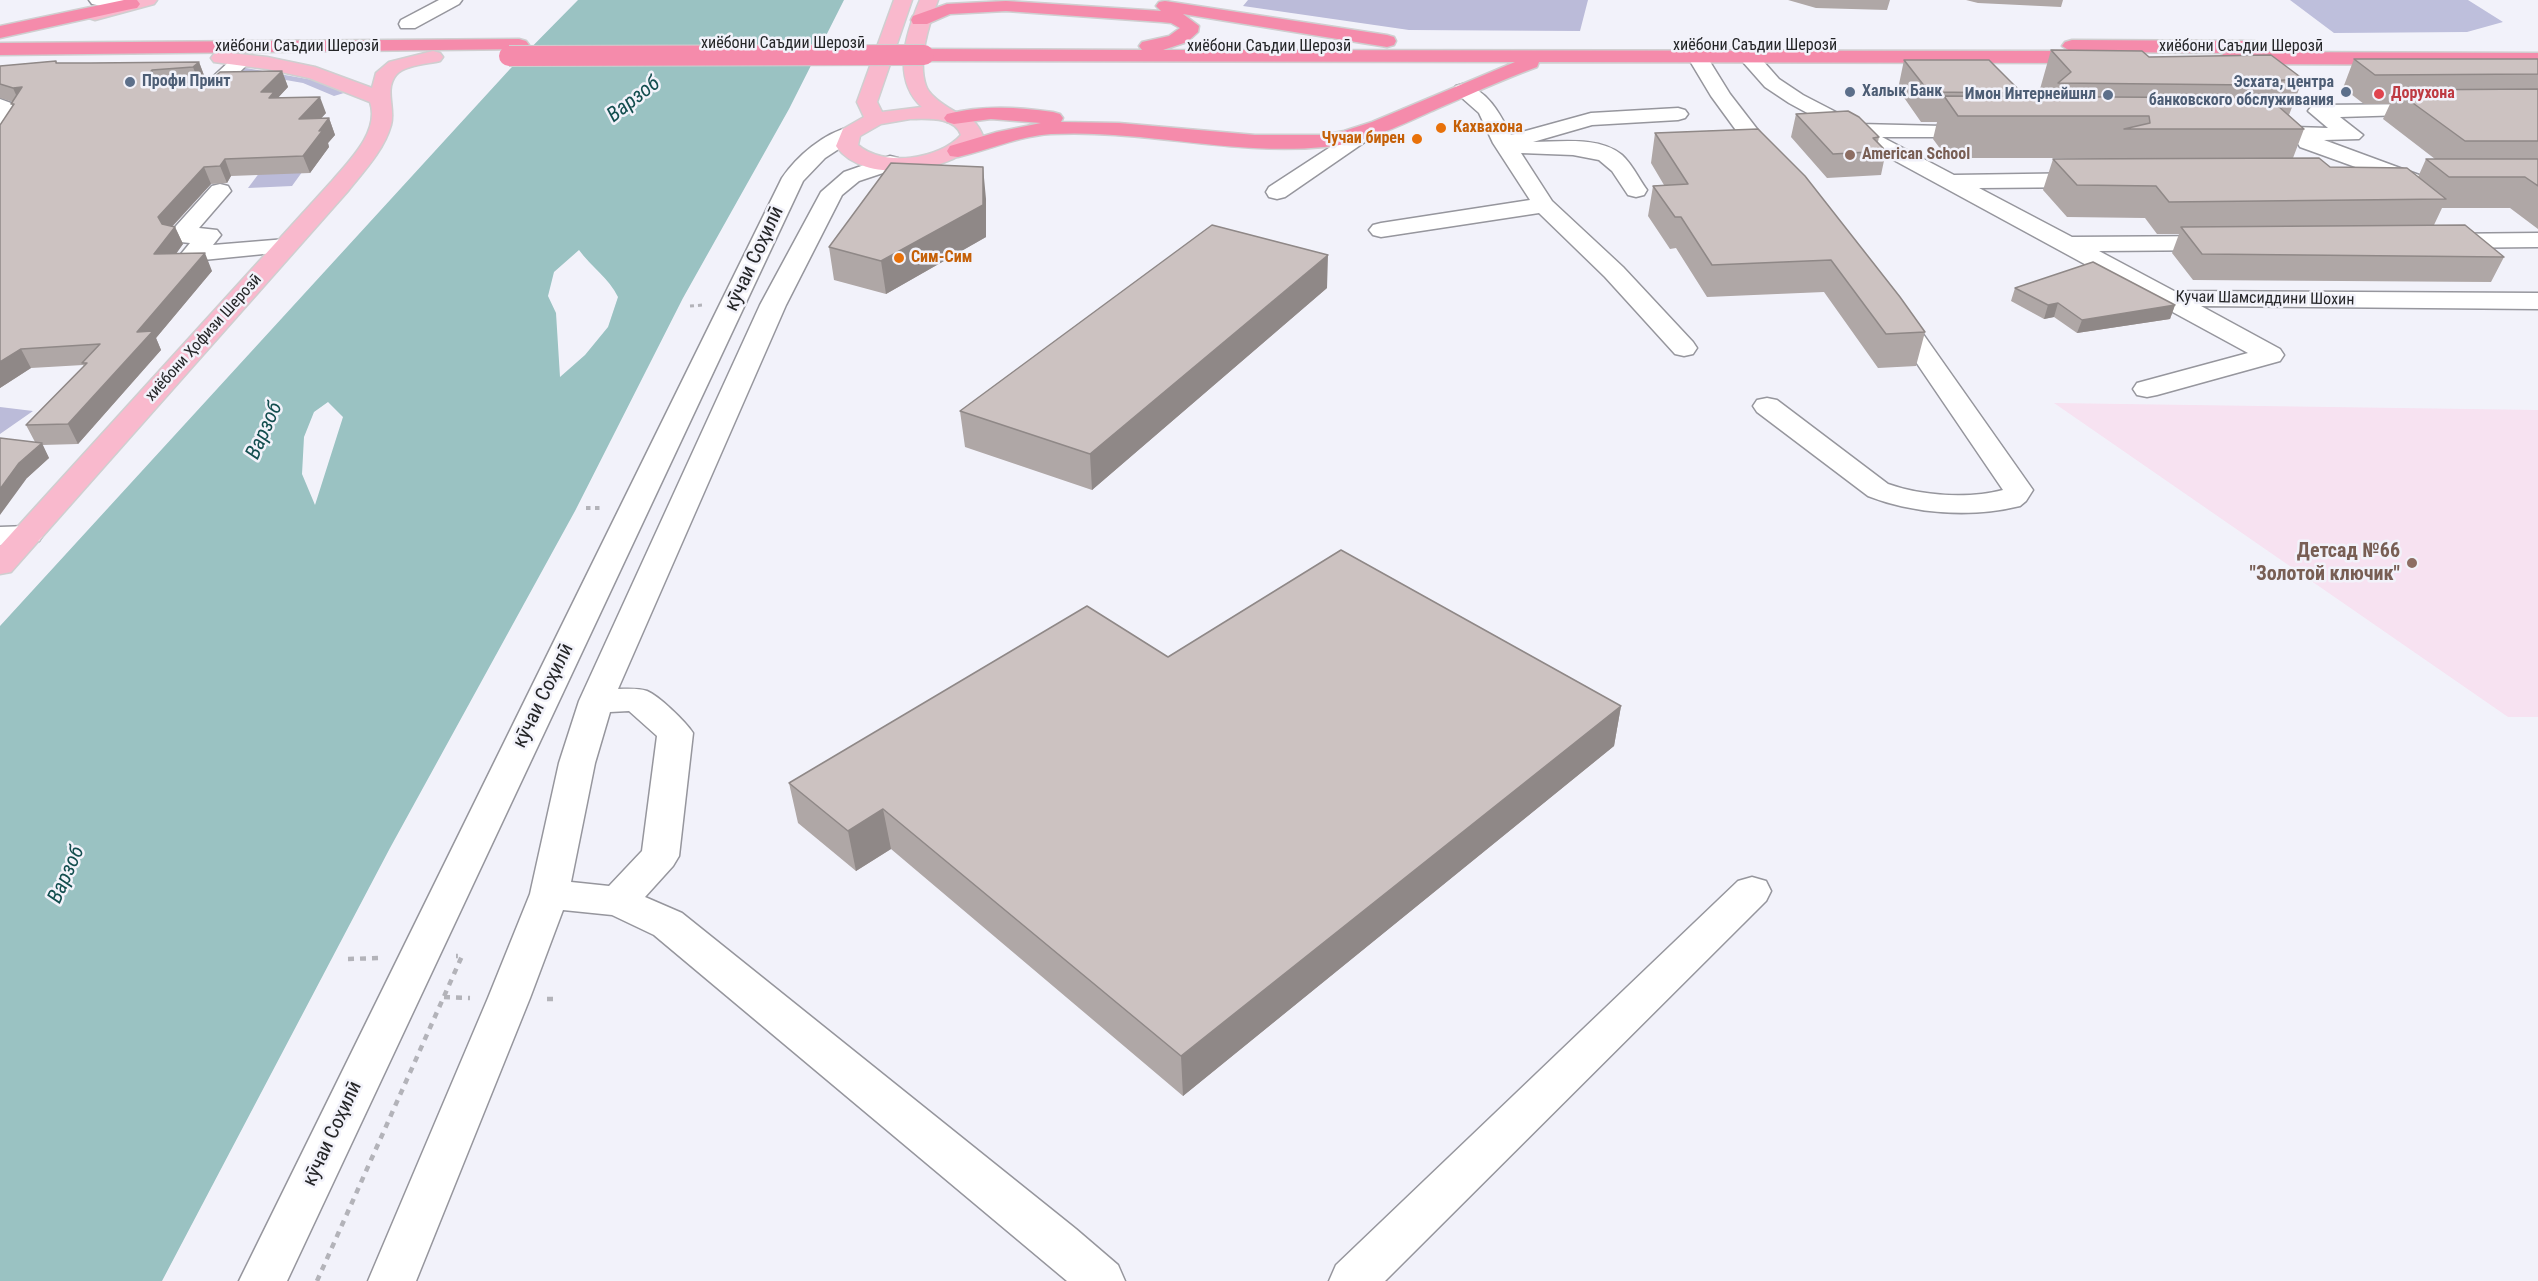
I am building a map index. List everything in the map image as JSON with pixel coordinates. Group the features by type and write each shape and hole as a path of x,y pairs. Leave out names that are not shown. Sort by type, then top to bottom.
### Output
{"highway":[{"path":"1126,0 1421,47"},
{"path":"0,32 140,2"},
{"path":"140,2 112,21 120,36 148,49"},
{"path":"920,20 947,9 1006,6 1161,16 1176,18 1190,26 1189,32 1181,39 1149,46"},
{"name":"хиёбони Саъдии Шерозӣ","path":"0,59 514,51 1149,46 2538,47"},
{"name":"хиёбони Саъдии Шерозӣ","path":"0,49 148,49 232,56 433,57 514,51"},
{"name":"хиёбони Саъдии Шерозӣ","path":"926,49 1379,57 2538,59"},
{"path":"950,117 973,113 1005,112 1144,130 1278,142 1324,141 1365,133 1502,72 1551,56"},
{"path":"1379,57 1419,67 1437,76 1454,94"},
{"path":"0,68 76,59"},
{"path":"958,151 1048,128 1144,130"}],"main road":[{"path":"903,0 867,102 863,126 847,146 861,158 890,163 915,163 939,158 958,151 972,136 971,130 965,123 950,117 919,94 913,79 920,20 929,0"},
{"path":"0,38 140,2"},
{"path":"232,56 315,73 379,98"},
{"name":"хиёбони Ҳофизи Шерозӣ","path":"0,565 14,535 286,246 364,157 383,113 379,98 386,73 396,66 433,57"},
{"path":"863,126 910,113 950,117"}],"street":[{"path":"98,0 140,2"},
{"path":"408,24 453,0"},
{"path":"177,92 209,91 232,56"},
{"path":"1697,56 1721,96 1754,141 1789,182"},
{"name":"Кучаи Шамсиддини Шохин","path":"1749,57 1772,83 1796,99 2169,298 2538,301"},
{"path":"1454,94 1488,110 1505,145 1544,205 1614,272 1684,348"},
{"path":"0,105 12,110 0,134"},
{"path":"2244,132 2352,135 2318,111 2445,110"},
{"path":"1505,145 1591,119 1678,114"},
{"name":"кӯчаи Соҳилӣ","path":"263,1281 793,178 817,153 863,126"},
{"path":"1855,130 1996,131"},
{"path":"2279,132 2411,180"},
{"path":"1277,192 1365,133"},
{"path":"1505,145 1600,152 1613,158 1636,190"},
{"name":"кӯчаи Соҳилӣ","path":"392,1281 509,998 549,894 577,763 596,701 773,305 832,192 845,178 862,169 890,163"},
{"path":"1950,181 2115,180"},
{"path":"2352,180 2434,180"},
{"path":"220,191 179,236 209,235 193,254 286,246"},
{"path":"1381,230 1544,205"},
{"path":"2421,241 2538,240"},
{"path":"2069,244 2245,243"},
{"path":"1767,406 1878,490 1898,499 1923,504 2009,501 2016,495 2018,490 2013,482 1882,293"},
{"path":"2147,389 2271,356 2169,298"},
{"path":"596,701 637,700 675,733 660,856 618,902"},
{"path":"1353,1281 1752,891"},
{"path":"549,894 618,902 668,924 1059,1244 1101,1281"}],"shaded area":[{"path":"1248,0 1588,0 1580,31 1409,30 1243,6"},
{"path":"2290,0 2468,0 2503,22 2467,32 2334,33"},
{"path":"246,68 313,80 344,93 334,96 303,83 240,72"},
{"path":"313,157 292,186 248,188 260,172"},
{"name":"Детсад №66 \"Золотой ключик\"","path":"2054,403 2538,410 2538,717 2508,717"},
{"path":"0,407 33,411 0,434"}],"water":[{"name":"Варзоб","path":"578,0 844,0 789,109 683,298 575,511 390,848 162,1281 0,1281 0,626 510,69","holes":["579,250 610,284 618,297 608,327 585,355 560,377 556,313 548,296 554,272","328,402 343,417 315,505 302,474 304,437 314,412"]}],"building":[{"path":"2051,50 2142,51 2149,57 2271,55 2303,79 2248,82 2252,85 2058,83 2071,72"},
{"path":"2354,59 2538,59 2538,74 2375,75"},
{"path":"1904,60 1989,60 2022,93 1929,92"},
{"path":"56,61 56,63 199,62 193,67 152,70 147,76 152,82 159,84 210,81 220,72 282,71 261,92 274,92 269,98 320,97 299,119 329,118 319,131 323,130 303,156 225,159 220,166 204,167 158,217 162,224 175,227 154,254 205,253 137,332 153,331 68,424 26,425 87,363 82,363 100,344 21,349 0,362 0,125 22,87 13,88 0,84 0,66"},
{"path":"2538,89 2538,141 2465,141 2395,90"},
{"path":"1944,96 2269,98 2304,129 2124,129 2150,123 2149,116 1958,116"},
{"path":"1848,111 1859,117 1879,137 1873,138 1886,151 1833,154 1796,114"},
{"path":"1758,129 1805,176 1925,332 1886,334 1831,260 1712,265 1681,217 1675,217 1653,186 1688,184 1655,133"},
{"path":"2319,158 2330,167 2407,168 2446,199 2169,202 2156,186 2077,185 2053,159"},
{"path":"2426,159 2538,159 2538,186 2525,177 2449,177"},
{"path":"891,163 983,167 983,205 881,261 829,247"},
{"path":"1212,225 1328,255 1090,454 960,411"},
{"path":"2465,225 2504,257 2202,254 2181,227"},
{"path":"2093,262 2175,305 2082,320 2058,303 2048,305 2015,288"},
{"path":"0,438 42,443 19,463 0,489"},
{"path":"1341,550 1621,706 1181,1056 883,809 848,831 789,783 1087,606 1168,657"}],"place":[{"name":"Профи Принт","path":"130,82"},
{"name":"Халык Банк","path":"1850,92"},
{"name":"Эсхата, центра банковского обслуживания","path":"2346,92"},
{"name":"Дорухона","path":"2379,94"},
{"name":"Имон Интернейшнл","path":"2108,95"},
{"name":"Кахвахона","path":"1441,128"},
{"name":"Чучаи бирен","path":"1417,139"},
{"name":"American School","path":"1850,155"},
{"name":"Сим-Сим","path":"899,258"},
{"name":"Детсад №66 \"Золотой ключик\"","path":"2412,563"}]}
